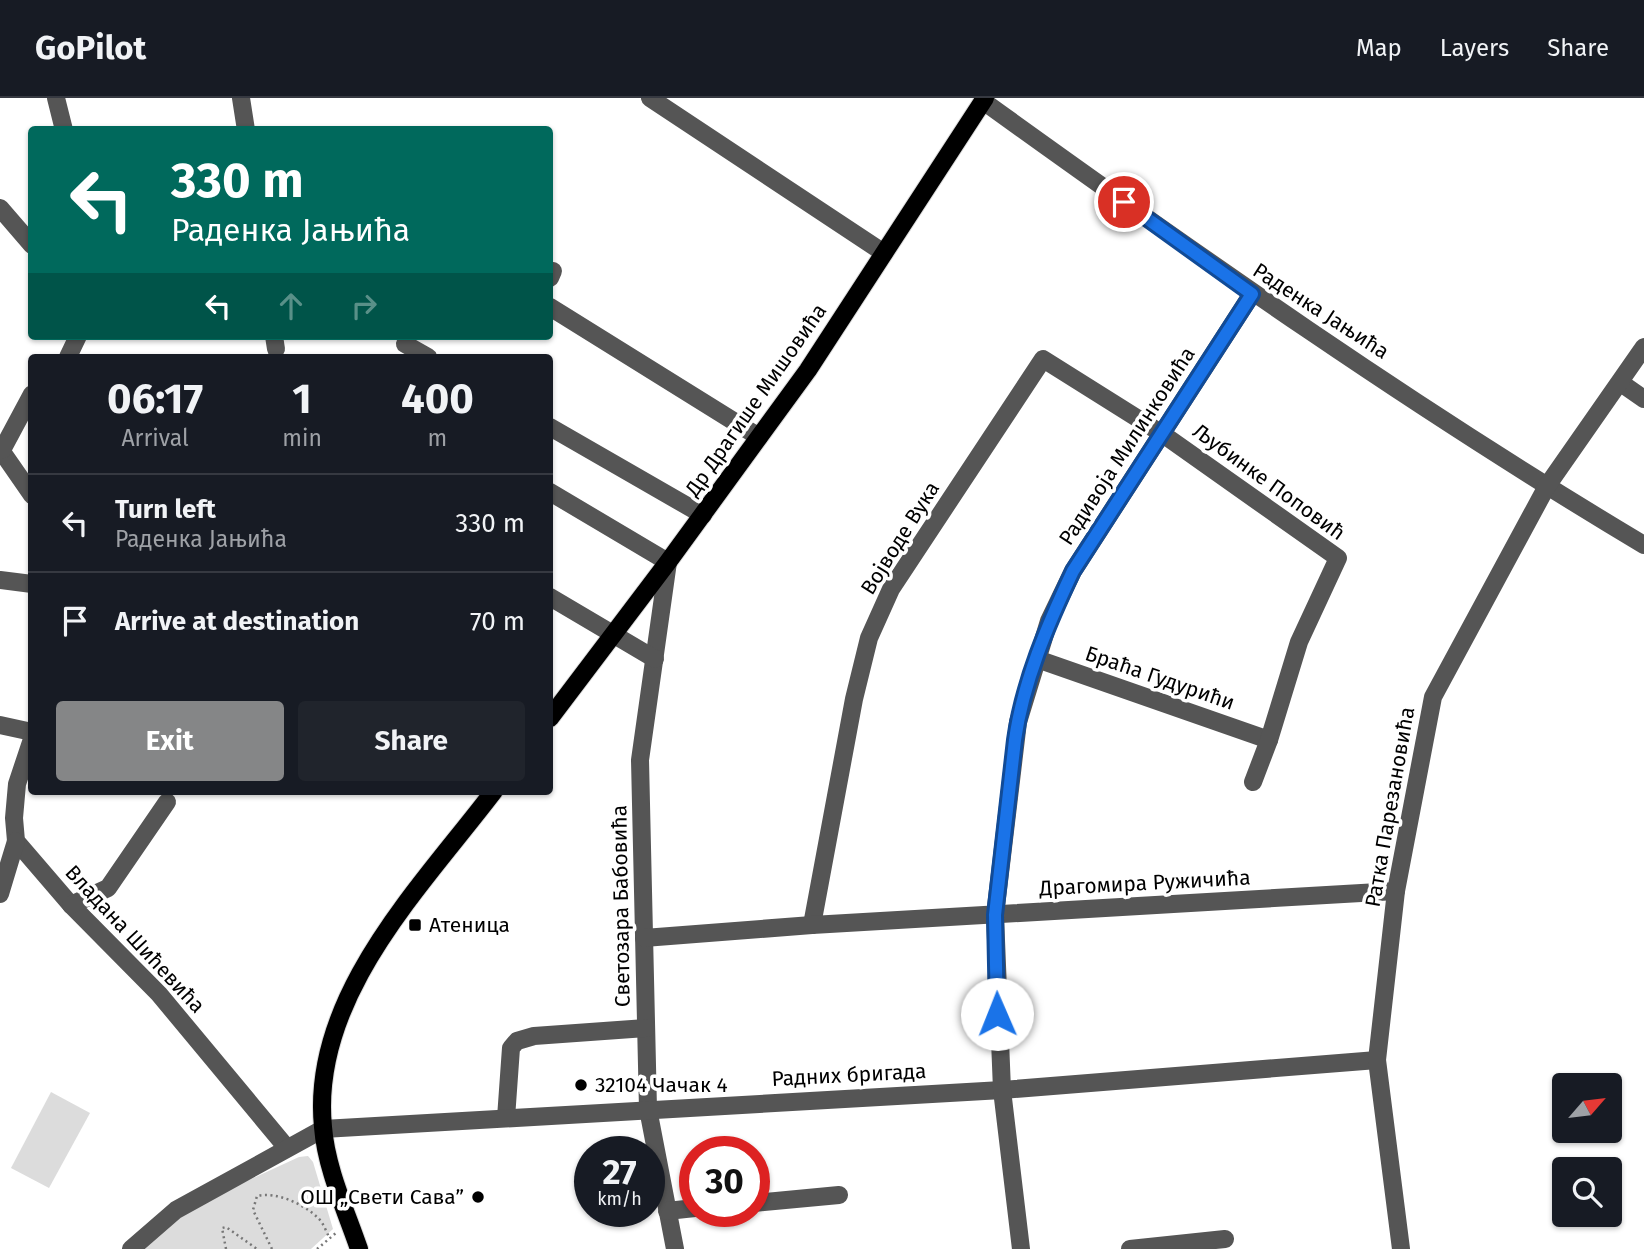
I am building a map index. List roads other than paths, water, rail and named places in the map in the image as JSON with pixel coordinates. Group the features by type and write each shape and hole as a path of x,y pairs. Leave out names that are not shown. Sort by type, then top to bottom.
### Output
{"main road":[{"name":"Др Драгише Мишовића","path":"553,714 808,370 984,100"},
{"path":"359,1249 323,1129 326,1063 336,1025 353,984 375,948 491,795"}],"street":[{"path":"56,98 63,126"},
{"path":"241,98 245,126"},
{"path":"650,98 884,253"},
{"name":"Раденка Јањића","path":"984,100 1252,294 1547,486 1644,545"},
{"path":"0,208 28,240"},
{"name":"Радивоја Милинковића","path":"1021,1249 1002,1090 995,915 1018,722 1049,621 1073,571 1164,435 1252,294"},
{"path":"553,309 759,437"},
{"path":"405,344 423,354"},
{"name":"Ратка Парезановића","path":"1401,1249 1377,1060 1396,891 1433,697 1547,486 1644,347"},
{"name":"Љубинке Поповић","path":"1043,359 1164,435 1338,558 1299,642 1253,782"},
{"name":"Војводе Вука","path":"812,925 854,699 869,638 891,589 1043,359"},
{"path":"1621,383 1644,399"},
{"path":"28,401 1,449 28,489"},
{"path":"553,429 703,514"},
{"path":"553,494 668,562"},
{"name":"Светозара Бабовића","path":"668,562 640,760 648,1110 675,1249"},
{"path":"0,580 28,584"},
{"path":"553,599 612,637 655,659"},
{"name":"Браћа Гудурићи","path":"1037,659 1269,740"},
{"path":"0,725 28,731"},
{"path":"0,894 14,818 17,784 28,751"},
{"path":"71,905 108,888 167,802"},
{"name":"Владана Шићевића","path":"8,850 71,905 159,994 287,1148"},
{"name":"Драгомира Ружичића","path":"645,938 812,925 1396,891"},
{"path":"506,1118 510,1048 517,1041 534,1036 646,1028"},
{"name":"Радних бригада","path":"323,1129 1002,1090 1377,1060"},
{"path":"131,1249 176,1210 323,1129"},
{"path":"770,1201 839,1195"},
{"path":"667,1211 679,1210"},
{"path":"1130,1249 1225,1239"}],"place":[{"name":"Атеница","path":"415,925"},
{"name":"32104 Чачак 4","path":"581,1085"},
{"name":"ОШ „Свети Сава”","path":"478,1197"}]}
